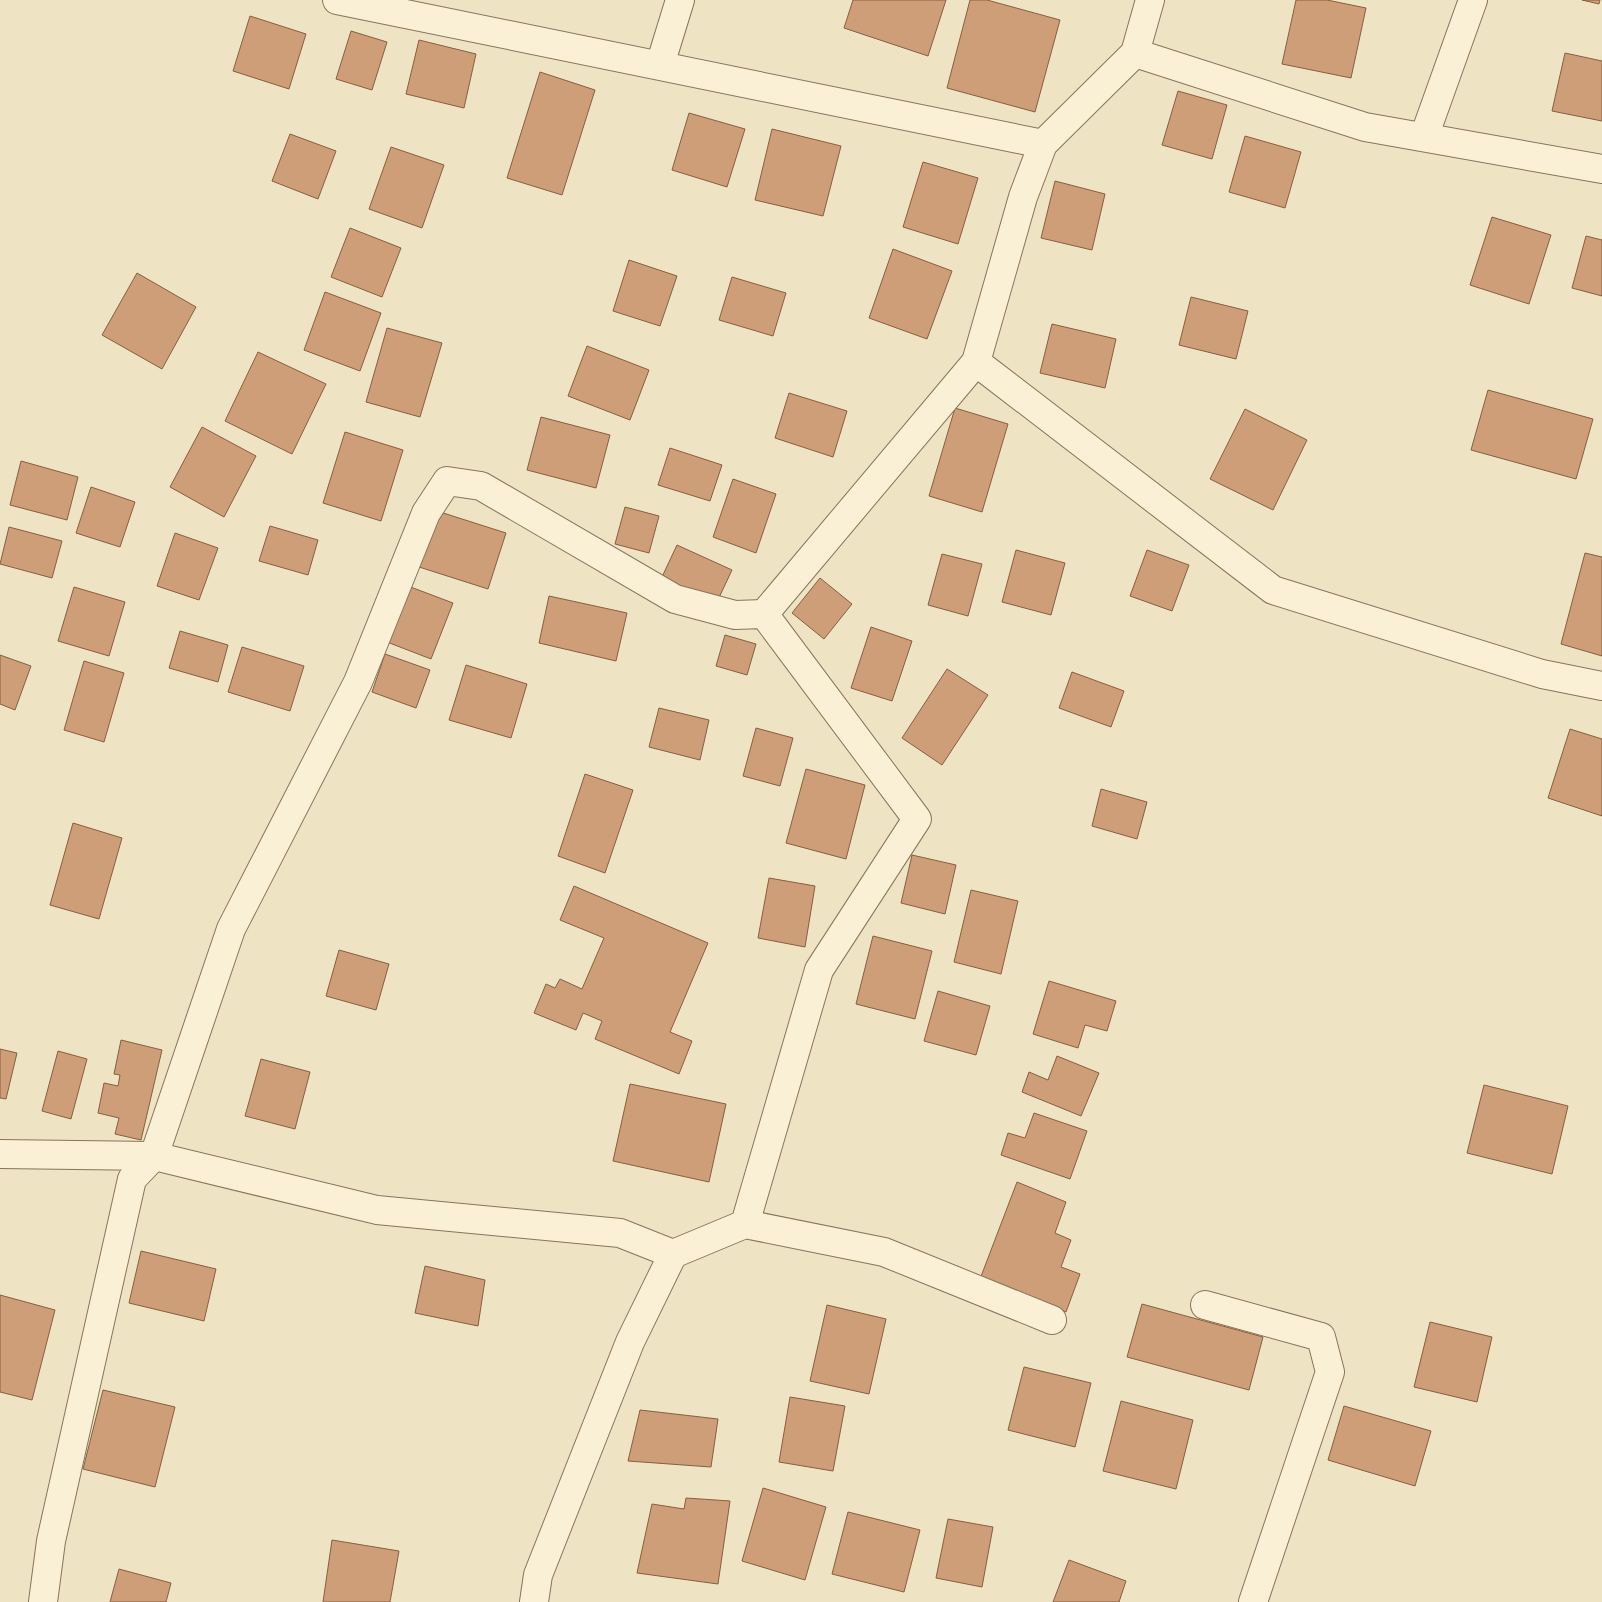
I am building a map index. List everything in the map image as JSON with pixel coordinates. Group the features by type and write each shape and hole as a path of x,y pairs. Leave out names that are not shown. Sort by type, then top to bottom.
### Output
{"street":[{"path":"337,0 1043,144"},
{"path":"660,65 680,0"},
{"path":"43,1602 51,1541 132,1179 154,1156 231,928 358,682 426,513 447,481 481,486 675,599 735,615 764,614 976,362 1023,196 1043,144 1135,53 1150,0"},
{"path":"1424,138 1473,0"},
{"path":"1135,53 1365,127 1602,169"},
{"path":"976,362 1273,590 1542,674 1602,686"},
{"path":"745,1224 819,970 917,819 764,614"},
{"path":"0,1154 154,1156 377,1210 620,1233 673,1254"},
{"path":"534,1602 538,1575 630,1342 673,1254 745,1224 884,1252 1052,1320"},
{"path":"1205,1306 1321,1337 1330,1372 1253,1602"}],"building":[{"path":"853,0 946,0 928,56 844,28"},
{"path":"970,0 987,0 1060,20 1035,112 947,88"},
{"path":"1296,0 1327,0 1366,8 1351,78 1282,64"},
{"path":"1582,0 1600,0 1599,4"},
{"path":"250,16 306,34 289,89 233,71"},
{"path":"351,31 387,42 372,90 336,79"},
{"path":"419,40 476,54 464,108 406,94"},
{"path":"1565,53 1602,61 1602,121 1552,111"},
{"path":"540,72 595,90 562,195 507,178"},
{"path":"1178,91 1227,105 1212,159 1162,145"},
{"path":"689,113 745,129 727,187 672,170"},
{"path":"772,129 841,146 823,216 755,200"},
{"path":"290,134 336,151 318,199 272,181"},
{"path":"1245,136 1301,152 1285,208 1229,192"},
{"path":"391,147 444,165 422,228 369,209"},
{"path":"923,162 978,178 958,244 903,227"},
{"path":"1055,181 1105,194 1092,250 1041,238"},
{"path":"1492,217 1551,235 1529,304 1470,285"},
{"path":"350,228 401,248 382,297 331,277"},
{"path":"1586,236 1602,240 1602,296 1572,288"},
{"path":"893,249 952,271 927,339 869,318"},
{"path":"629,260 677,276 660,326 613,311"},
{"path":"137,273 196,307 162,369 102,335"},
{"path":"732,277 786,293 773,336 719,320"},
{"path":"325,292 381,313 360,371 304,350"},
{"path":"1191,297 1248,311 1236,359 1179,345"},
{"path":"1052,324 1116,339 1105,388 1040,373"},
{"path":"387,328 442,343 420,417 366,402"},
{"path":"587,346 649,370 630,420 568,396"},
{"path":"258,352 326,384 292,454 225,421"},
{"path":"1488,390 1593,419 1576,479 1471,450"},
{"path":"789,393 847,411 833,457 775,438"},
{"path":"955,408 1008,424 982,512 929,496"},
{"path":"1245,409 1307,440 1273,510 1210,479"},
{"path":"541,417 610,435 596,488 527,470"},
{"path":"202,427 256,456 224,517 170,487"},
{"path":"345,432 403,450 381,521 323,503"},
{"path":"670,448 722,465 710,501 658,485"},
{"path":"21,461 78,477 67,520 10,505"},
{"path":"733,479 776,494 756,553 713,537"},
{"path":"91,487 135,502 120,547 76,533"},
{"path":"625,507 659,516 649,553 615,544"},
{"path":"437,511 506,533 488,589 419,567"},
{"path":"270,526 318,540 308,575 259,561"},
{"path":"9,527 62,541 52,578 0,564"},
{"path":"175,533 218,548 199,600 157,586"},
{"path":"677,545 732,570 716,604 661,579"},
{"path":"1016,550 1065,563 1051,615 1002,602"},
{"path":"1147,550 1189,565 1172,611 1130,596"},
{"path":"1585,553 1602,557 1602,656 1561,644"},
{"path":"942,554 982,564 968,616 928,605"},
{"path":"820,578 852,604 824,639 792,613"},
{"path":"408,586 453,603 431,659 387,642"},
{"path":"74,587 125,602 109,656 58,641"},
{"path":"549,596 627,613 616,661 539,643"},
{"path":"871,627 912,641 892,701 851,688"},
{"path":"180,631 228,645 218,682 169,668"},
{"path":"725,635 756,644 747,675 716,666"},
{"path":"242,647 304,666 290,711 228,692"},
{"path":"385,654 430,670 416,708 372,692"},
{"path":"0,655 31,666 15,710 0,704"},
{"path":"84,661 124,673 104,742 64,730"},
{"path":"466,665 527,684 511,738 449,720"},
{"path":"947,669 988,695 942,765 902,738"},
{"path":"1072,672 1124,691 1111,727 1059,708"},
{"path":"659,708 709,720 700,760 649,747"},
{"path":"756,728 793,738 780,786 743,776"},
{"path":"1570,729 1602,739 1602,816 1548,798"},
{"path":"806,769 865,785 846,859 786,843"},
{"path":"585,774 633,790 605,873 558,856"},
{"path":"1101,789 1147,802 1137,839 1092,826"},
{"path":"73,823 122,838 99,919 50,905"},
{"path":"912,855 956,865 945,914 901,903"},
{"path":"769,878 815,886 805,947 758,938"},
{"path":"574,886 708,943 670,1032 692,1041 679,1074 595,1039 602,1021 583,1013 576,1030 534,1013 546,984 555,988 560,979 582,989 604,938 560,920"},
{"path":"971,890 1018,901 1001,974 954,962"},
{"path":"873,936 932,951 915,1019 856,1004"},
{"path":"339,950 389,964 376,1010 326,996"},
{"path":"1049,981 1116,1001 1107,1031 1085,1025 1078,1048 1033,1034"},
{"path":"938,991 990,1006 976,1055 924,1041"},
{"path":"121,1040 162,1050 141,1140 115,1134 119,1118 98,1113 104,1083 118,1086 120,1075 114,1074"},
{"path":"0,1049 17,1053 6,1099 0,1098"},
{"path":"58,1051 87,1059 71,1119 42,1111"},
{"path":"1057,1056 1099,1073 1081,1116 1022,1092 1029,1072 1048,1080"},
{"path":"261,1059 310,1072 295,1129 245,1116"},
{"path":"630,1084 726,1104 709,1182 613,1161"},
{"path":"1484,1085 1568,1106 1552,1174 1467,1153"},
{"path":"1034,1113 1087,1131 1070,1179 1001,1155 1008,1133 1025,1138"},
{"path":"1017,1182 1066,1202 1055,1233 1071,1240 1061,1267 1080,1274 1066,1312 980,1279"},
{"path":"141,1251 216,1269 204,1321 129,1303"},
{"path":"425,1266 485,1280 478,1326 415,1313"},
{"path":"0,1295 55,1310 32,1400 0,1392"},
{"path":"1142,1304 1263,1337 1249,1390 1127,1357"},
{"path":"827,1305 886,1319 869,1394 810,1381"},
{"path":"1430,1322 1492,1337 1477,1402 1414,1387"},
{"path":"1024,1367 1091,1383 1075,1447 1008,1430"},
{"path":"103,1390 175,1407 155,1487 83,1469"},
{"path":"790,1397 845,1406 833,1471 779,1462"},
{"path":"1121,1401 1193,1420 1176,1489 1103,1471"},
{"path":"1344,1406 1431,1431 1415,1486 1328,1460"},
{"path":"640,1410 718,1419 711,1467 628,1461"},
{"path":"763,1488 826,1507 805,1580 742,1561"},
{"path":"686,1498 730,1501 718,1584 637,1573 652,1504 684,1509"},
{"path":"848,1512 920,1530 904,1592 832,1574"},
{"path":"948,1519 993,1527 982,1587 936,1578"},
{"path":"332,1540 399,1551 390,1602 323,1602"},
{"path":"1069,1560 1126,1581 1119,1602 1053,1602"},
{"path":"119,1569 171,1583 166,1602 110,1602"}]}
